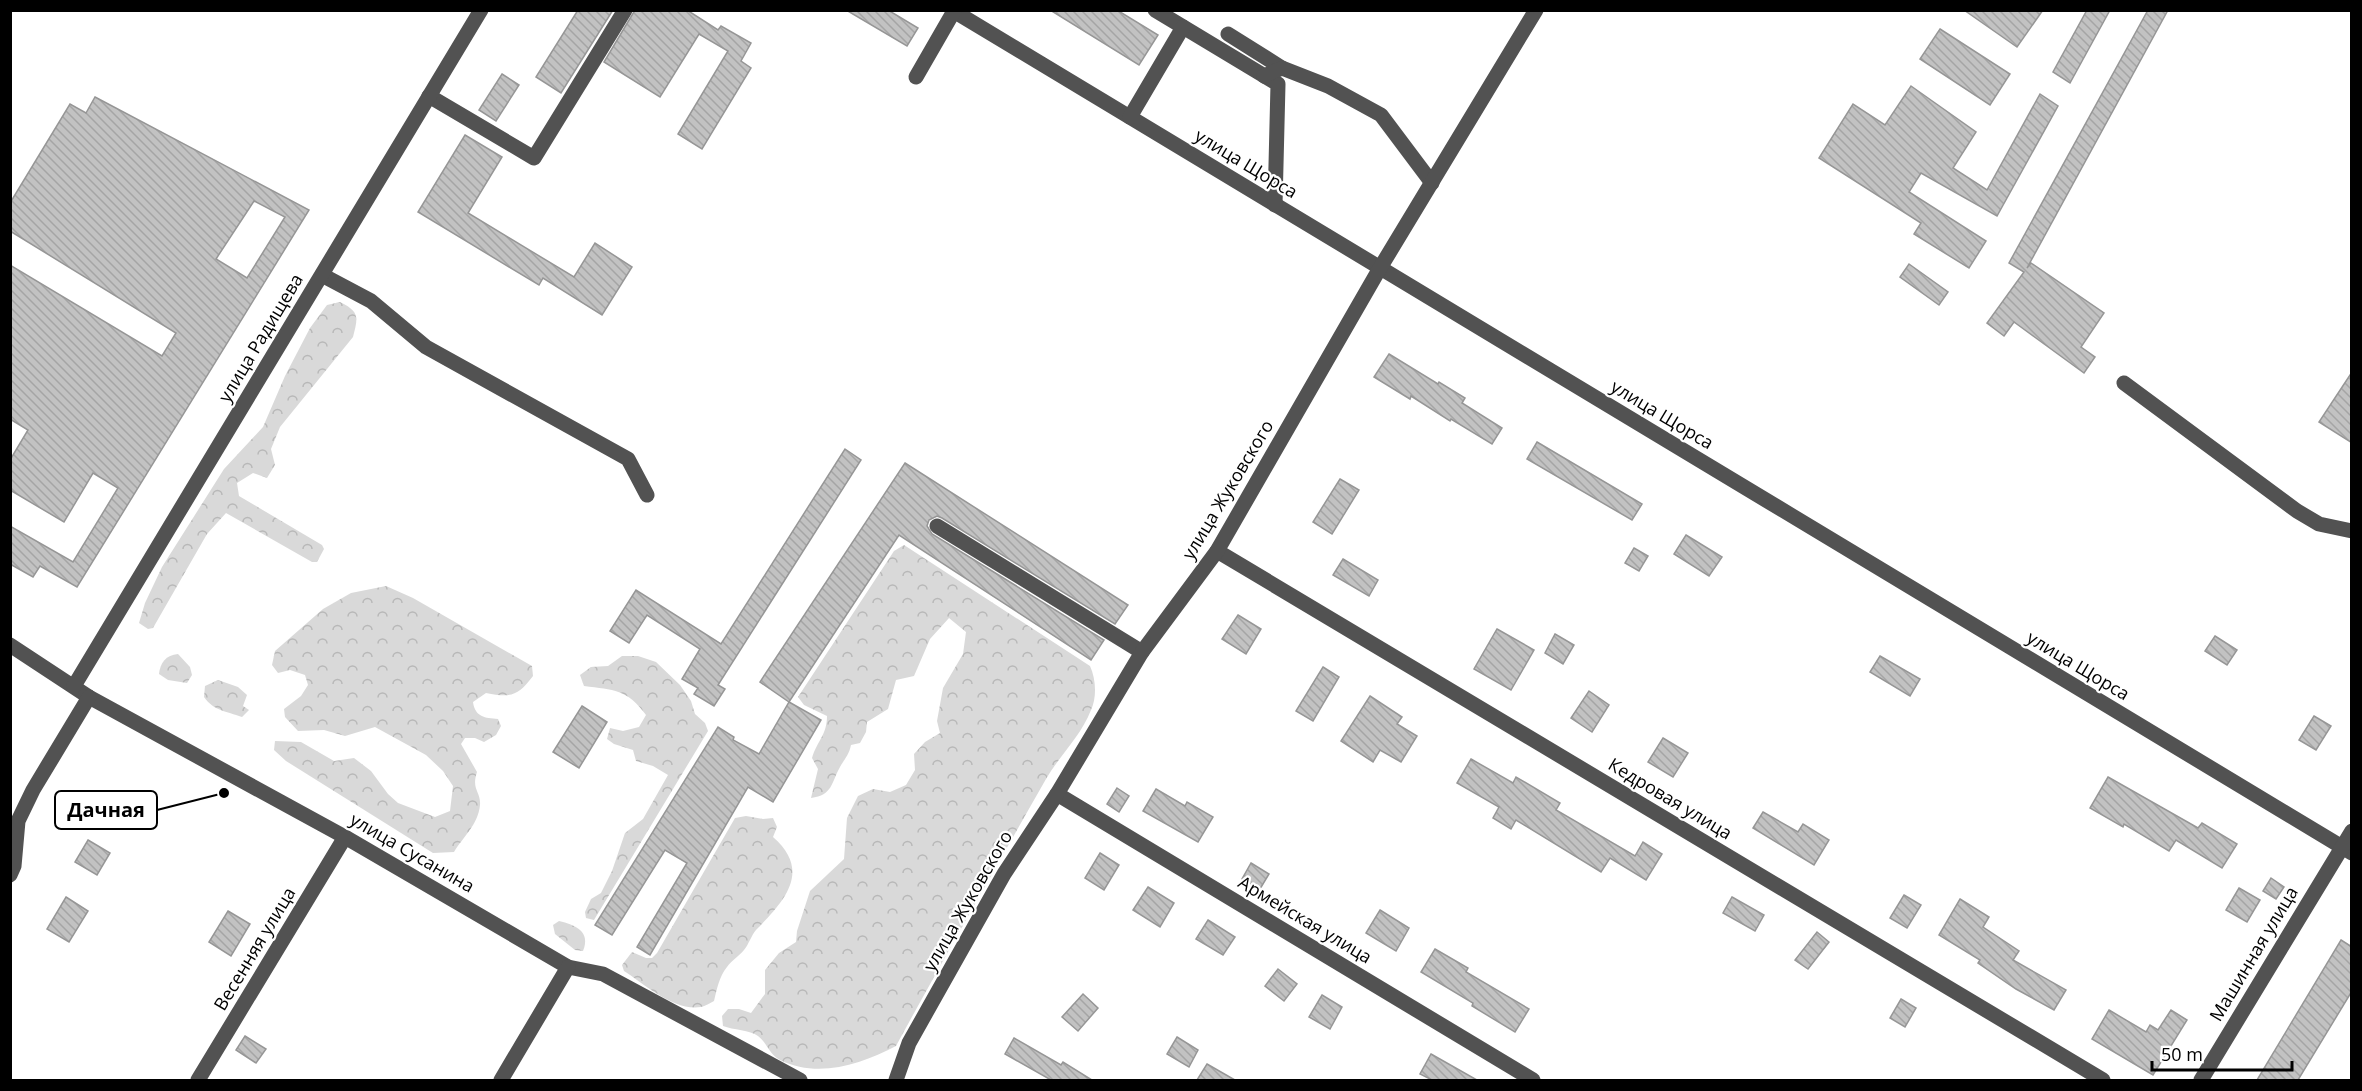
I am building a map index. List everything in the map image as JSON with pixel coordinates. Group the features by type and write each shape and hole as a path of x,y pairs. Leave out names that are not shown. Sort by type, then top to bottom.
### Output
{"street":[{"name":"улица Радищева","path":"74,686 481,10"},
{"path":"429,96 534,158 625,10"},
{"name":"улица Жуковского","path":"896,1080 909,1043 1004,874 1057,794 1142,652 1217,551 1380,268 1536,10"},
{"path":"916,77 953,11"},
{"name":"улица Щорса","path":"953,11 2346,850"},
{"path":"1160,12 1278,84 1275,205"},
{"path":"1130,117 1183,27"},
{"path":"1228,34 1282,68 1328,86 1381,115 1432,183"},
{"path":"1264,76 1282,68"},
{"path":"322,275 371,301 426,347 628,459 647,495"},
{"path":"2124,383 2297,511 2319,524 2352,531"},
{"path":"937,526 1142,652"},
{"name":"Кедровая улица","path":"1217,551 2103,1080"},
{"name":"улица Сусанина","path":"10,645 89,697 345,837 568,967 603,974 800,1080"},
{"path":"10,875 14,866 18,821 33,790 89,697"},
{"name":"Армейская улица","path":"1057,794 1533,1080"},
{"name":"Машинная улица","path":"2201,1080 2346,850 2352,831"},
{"name":"Весенняя улица","path":"198,1080 345,837"},
{"path":"501,1080 568,967"}],"green space":[{"path":"340,302 351,309 356,316 353,337 280,427 271,449 275,465 267,478 253,473 237,483 239,496 322,545 324,549 317,562 312,562 226,513 207,534 153,628 148,629 139,623 145,603 162,567 224,469 263,427 285,376 310,328 327,305"},
{"path":"904,545 1090,666 1095,682 1094,699 1082,728 1046,779 896,1046 840,1067 825,1069 795,1066 776,1058 755,1034 723,1026 722,1016 728,1009 739,1009 751,1013 765,994 765,970 779,953 796,942 797,931 810,891 844,859 847,818 858,796 873,789 890,792 906,785 915,770 914,754 925,742 940,733 937,721 943,688 963,654 966,632 949,618 930,639 914,676 896,680 888,709 867,722 866,732 860,743 851,745 827,791 811,798 818,769 812,758 824,733 827,716 804,705 798,697 894,551"},
{"path":"386,586 413,598 532,666 533,676 523,688 508,695 486,693 473,702 478,714 498,719 501,726 496,735 484,742 475,738 465,738 461,744 477,772 475,783 480,805 473,825 454,852 433,853 286,761 274,750 275,741 301,742 334,761 354,758 371,771 388,794 398,803 435,817 450,811 453,786 443,771 426,755 375,727 345,736 324,730 298,731 285,717 284,709 301,696 308,685 305,675 290,670 278,673 272,665 275,651 323,609 351,593"},
{"path":"178,654 190,667 192,675 187,683 168,680 159,674 164,660"},
{"path":"622,656 638,656 656,662 680,685 691,701 695,714 705,723 708,731 594,920 586,918 585,912 591,899 601,893 612,871 625,833 643,819 668,775 653,766 636,761 633,750 614,744 607,739 610,728 623,731 639,727 646,715 639,706 619,692 584,686 580,675 591,667 608,666"},
{"path":"218,680 238,687 247,695 243,706 249,710 242,717 216,708 204,697 205,686"},
{"path":"746,816 773,818 777,827 773,837 785,850 791,862 790,886 776,909 754,932 744,950 724,971 714,1001 701,1007 680,1005 651,990 624,971 622,965 632,952 646,958 652,958 657,953 735,818"},
{"path":"559,921 580,930 585,938 583,951 575,950 555,934 553,925"}],"building":[{"path":"578,10 613,10 561,93 536,77"},
{"path":"635,10 687,10 718,30 721,26 751,43 741,61 751,68 702,149 678,134 728,51 699,34 660,97 604,62"},
{"path":"846,10 888,10 918,28 907,46"},
{"path":"1050,10 1117,10 1158,35 1139,65"},
{"path":"1964,10 2043,10 2017,47"},
{"path":"2087,10 2110,10 2070,83 2053,72"},
{"path":"2148,10 2168,10 2027,268 2031,263 2104,313 2081,347 2095,357 2084,373 2014,322 2004,336 1987,323 2024,272 2009,263"},
{"path":"1940,29 2010,74 1990,105 1920,59"},
{"path":"502,74 519,85 496,121 479,110"},
{"path":"1911,86 1976,132 1953,168 1987,190 2040,94 2058,106 1997,216 1921,173 1909,192 1986,241 1969,268 1914,234 1921,223 1819,158 1853,104 1885,125"},
{"path":"95,97 309,210 77,587 40,566 33,577 10,564 10,526 73,562 118,488 93,473 64,522 10,490 10,460 28,430 10,419 10,265 162,356 176,333 10,231 10,203 70,104 86,113","holes":["254,201 285,217 247,278 216,259"]},
{"path":"465,135 502,157 468,213 574,277 595,243 632,267 602,315 543,278 539,285 418,212"},
{"path":"1909,264 1948,292 1939,305 1900,277"},
{"path":"1389,354 1465,398 1462,403 1502,428 1492,444 1374,377"},
{"path":"2352,372 2352,443 2319,422"},
{"path":"1537,442 1642,504 1632,520 1527,459"},
{"path":"845,449 861,460 718,685 725,689 714,706 694,694 698,688 682,679 700,649 647,615 629,643 610,631 636,590 721,644"},
{"path":"905,463 1128,605 1115,624 942,518 937,516 929,520 927,526 932,534 1104,640 1091,660 899,535 789,702 760,682"},
{"path":"1340,479 1359,490 1332,534 1313,522"},
{"path":"1686,535 1722,557 1709,576 1674,554"},
{"path":"1634,548 1648,556 1639,571 1625,563"},
{"path":"1343,559 1378,580 1369,596 1333,575"},
{"path":"1238,615 1261,629 1246,654 1222,639"},
{"path":"1497,629 1534,650 1511,690 1474,669"},
{"path":"1555,634 1574,645 1563,664 1545,653"},
{"path":"2215,636 2237,650 2227,665 2205,651"},
{"path":"1880,656 1920,679 1910,696 1870,672"},
{"path":"1323,667 1339,677 1313,721 1296,711"},
{"path":"1589,691 1609,705 1592,732 1571,718"},
{"path":"1370,696 1402,717 1397,724 1417,736 1401,762 1380,750 1373,762 1341,741"},
{"path":"789,702 821,720 773,802 748,787 650,955 637,947 687,863 665,850 612,935 595,925 718,727 734,737 733,740 759,754"},
{"path":"582,706 607,722 579,768 553,752"},
{"path":"2314,716 2331,726 2316,750 2299,740"},
{"path":"1663,738 1688,753 1673,777 1648,762"},
{"path":"1471,759 1513,783 1516,777 1560,803 1556,810 1635,856 1643,842 1662,854 1646,880 1610,858 1601,872 1516,820 1511,829 1493,818 1499,807 1457,783"},
{"path":"2108,777 2198,828 2202,823 2237,844 2222,868 2176,840 2169,851 2124,824 2123,827 2090,808"},
{"path":"1117,788 1129,796 1119,812 1107,804"},
{"path":"1156,789 1185,806 1187,802 1213,817 1198,842 1143,811"},
{"path":"1763,812 1798,832 1803,824 1829,840 1814,865 1753,828"},
{"path":"88,840 110,853 97,875 75,862"},
{"path":"1100,853 1119,865 1104,890 1085,878"},
{"path":"1251,863 1269,874 1260,889 1242,879"},
{"path":"2271,878 2284,887 2276,899 2263,891"},
{"path":"1148,887 1174,903 1160,927 1133,910"},
{"path":"2239,888 2260,900 2247,922 2226,910"},
{"path":"1904,895 1921,905 1907,928 1890,918"},
{"path":"66,897 88,911 69,942 47,929"},
{"path":"1732,897 1764,915 1755,931 1723,913"},
{"path":"1960,899 1989,917 1983,927 2019,951 2013,960 2066,990 2054,1010 2016,989 1978,963 1980,960 1939,935"},
{"path":"1380,910 1409,928 1396,951 1366,933"},
{"path":"228,911 250,924 231,956 209,942"},
{"path":"1208,920 1235,937 1223,955 1196,939"},
{"path":"1817,932 1829,942 1808,969 1795,960"},
{"path":"2341,940 2352,947 2352,991 2298,1080 2257,1080"},
{"path":"1435,949 1468,968 1466,972 1529,1009 1515,1032 1472,1006 1473,1003 1421,972"},
{"path":"1278,969 1297,984 1284,1001 1265,986"},
{"path":"1083,994 1098,1008 1078,1031 1062,1017"},
{"path":"1322,995 1342,1007 1330,1029 1309,1017"},
{"path":"1901,999 1916,1008 1905,1027 1890,1018"},
{"path":"2109,1010 2146,1032 2150,1025 2158,1030 2171,1010 2187,1020 2153,1075 2092,1039"},
{"path":"245,1036 266,1049 256,1063 236,1050"},
{"path":"1177,1037 1198,1050 1189,1067 1167,1054"},
{"path":"1014,1038 1061,1065 1063,1062 1092,1080 1051,1080 1005,1054"},
{"path":"1431,1054 1477,1080 1432,1080 1420,1074"},
{"path":"1207,1064 1235,1080 1197,1080"}],"place":[{"name":"Дачная","path":"224,793"}]}
